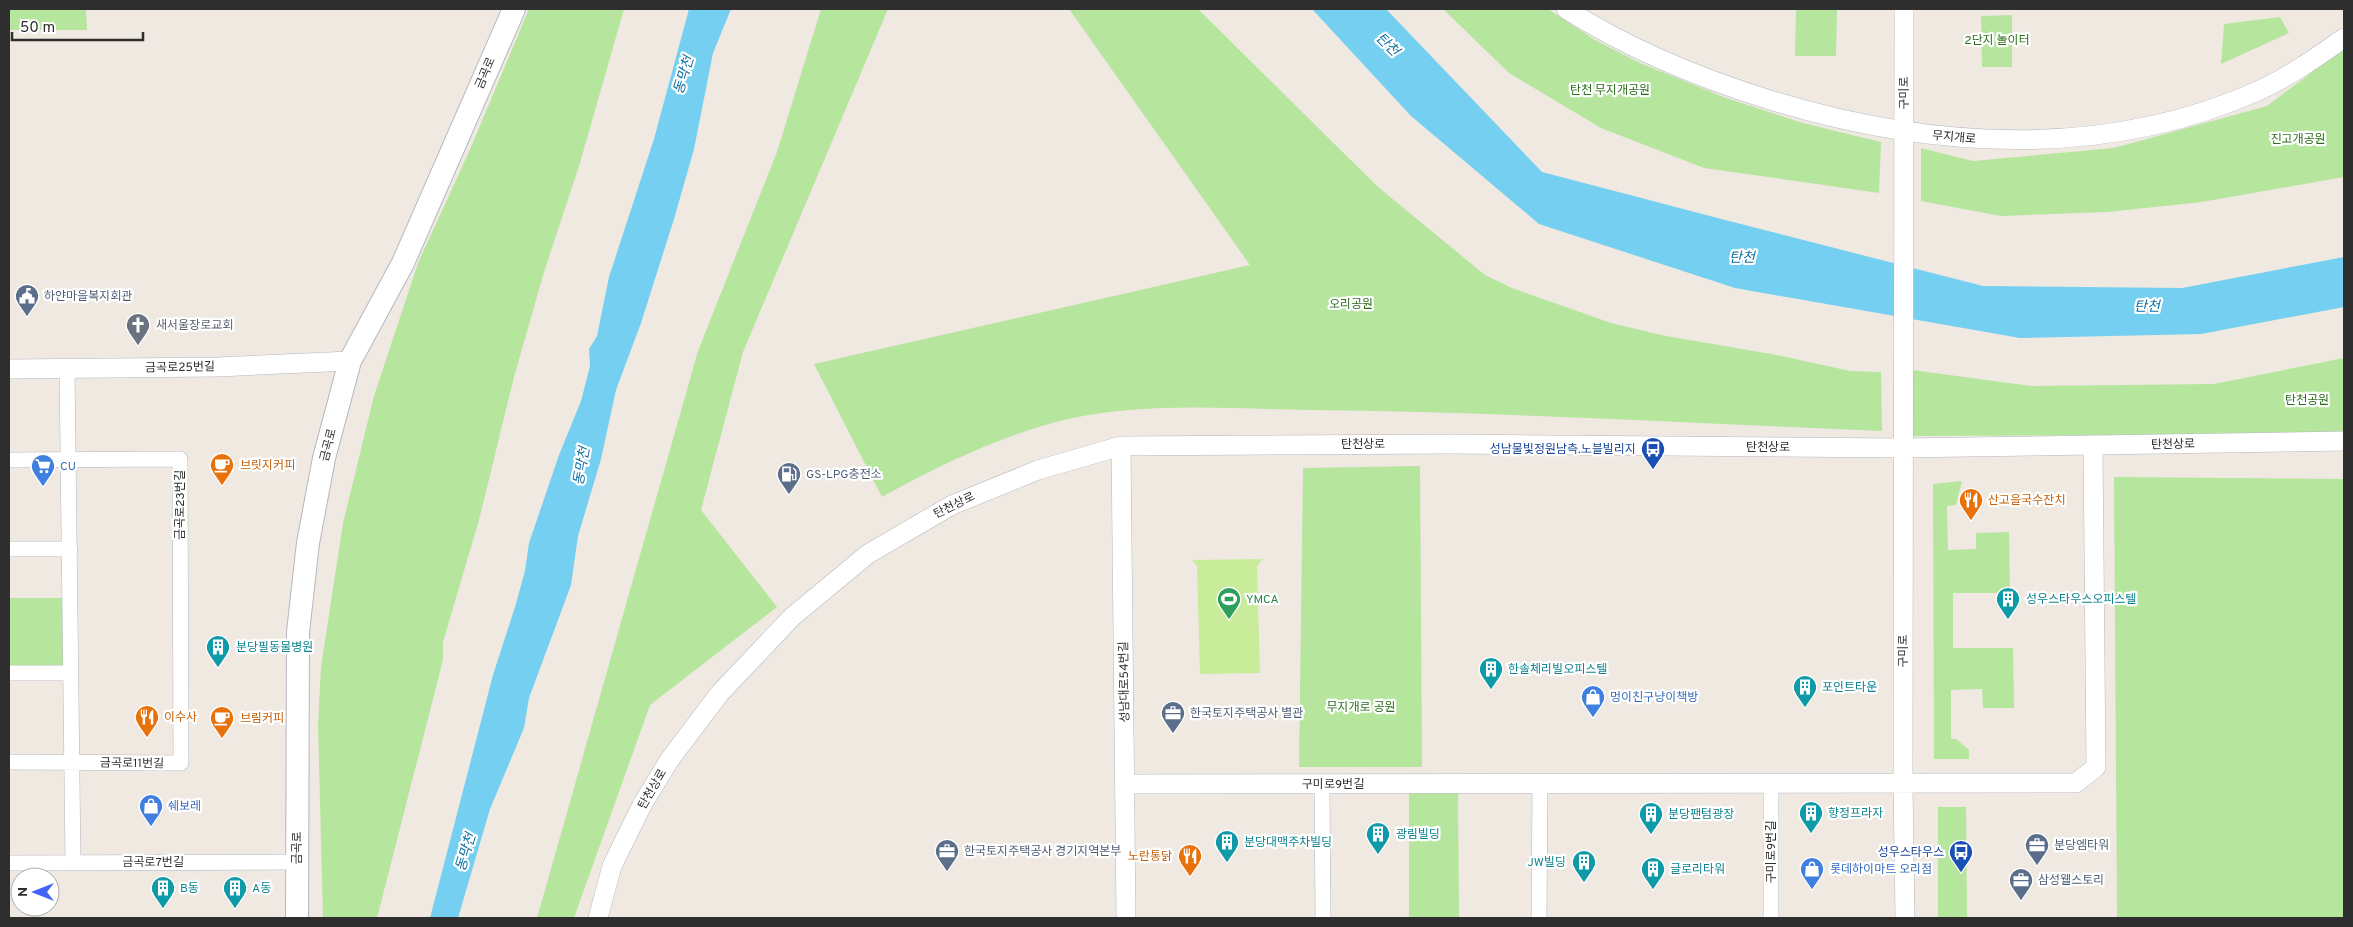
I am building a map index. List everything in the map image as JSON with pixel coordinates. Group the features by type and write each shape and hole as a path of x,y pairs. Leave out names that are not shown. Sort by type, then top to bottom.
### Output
{"main road":[{"name":"금곡로","path":"298,918 298,632 308,543 324,458 350,361 403,263 514,9"}],"street":[{"name":"무지개로","path":"1566,9 1604,32 1644,52 1729,87 1810,112 1904,132 1976,140 2024,140 2095,135 2173,121 2260,90 2307,65 2344,38"},
{"name":"구미로","path":"1904,9 1903,785 1905,918"},
{"name":"금곡로25번길","path":"9,369 218,367 350,361"},
{"path":"67,368 73,862"},
{"name":"탄천상로","path":"598,918 612,866 642,806 670,758 720,693 804,606 868,554 952,505 1038,470 1121,446 1452,444 1903,448 2344,441"},
{"name":"성남대로54번길","path":"1121,446 1126,918"},
{"name":"구미로9번길","path":"1126,784 1903,785 2076,783 2096,767 2093,446"},
{"name":"금곡로23번길","path":"9,460 180,459 180,633"},
{"path":"9,549 70,549"},
{"name":"금곡로11번길","path":"9,762 181,763 180,633"},
{"path":"9,673 71,673"},
{"path":"1322,784 1324,918"},
{"path":"1539,918 1540,785"},
{"name":"구미로9번길","path":"1771,785 1771,918"},
{"name":"금곡로7번길","path":"9,862 297,862"}],"green space":[{"path":"9,9 86,9 87,30 9,30"},
{"path":"529,9 624,9 579,166 544,272 514,377 479,520 443,642 443,660 377,918 323,918 318,725 321,667 343,523 374,396 418,263 468,154"},
{"path":"821,9 888,9 743,352 701,510 777,607 650,705 574,918 537,918 698,351 777,152"},
{"name":"오리공원","path":"1069,9 1198,9 1378,187 1485,275 1512,288 1611,323 1666,336 1777,355 1850,371 1881,372 1882,431 1453,413 1153,408 1091,415 1060,421 1014,435 969,453 882,497 814,364 1250,265"},
{"name":"탄천 무지개공원","path":"1443,9 1548,9 1595,40 1640,63 1726,98 1803,123 1881,142 1879,193 1704,168 1601,128 1509,73"},
{"path":"1796,9 1837,9 1836,56 1795,56"},
{"name":"2단지 놀이터","path":"2012,15 2012,67 1982,67 1981,16"},
{"path":"2280,17 2289,33 2221,64 2224,24"},
{"name":"진고개공원","path":"2344,48 2344,177 2202,202 2107,212 2001,216 1921,201 1921,148 1973,161 2114,148 2267,106"},
{"name":"탄천공원","path":"2344,358 2344,434 1913,436 1912,370 2031,386 2214,384"},
{"name":"무지개로 공원","path":"1420,466 1422,767 1299,767 1303,468"},
{"path":"2114,477 2344,479 2344,918 2117,918"},
{"path":"1962,481 1956,505 1947,506 1948,550 1976,549 1976,533 2009,532 2010,593 1953,593 1953,648 2013,648 2014,708 1983,708 1982,689 1951,690 1951,739 1956,739 1969,750 1969,759 1934,759 1933,484"},
{"name":"YMCA","path":"1263,559 1257,566 1260,673 1200,674 1197,566 1192,560"},
{"path":"9,598 66,598 66,669 9,670"},
{"path":"1409,791 1458,791 1459,918 1409,918"},
{"path":"1938,807 1966,807 1967,918 1938,918"}],"water":[{"name":"동막천","path":"689,9 731,9 713,53 694,149 674,219 641,323 616,390 601,459 578,536 571,585 529,698 524,728 490,809 458,918 430,918 493,675 525,571 529,543 559,455 581,401 590,366 589,349 597,336 609,277 654,139"},
{"name":"탄천","path":"1312,9 1386,9 1542,172 1983,286 2182,288 2344,257 2344,307 2201,334 2020,338 1735,288 1539,224 1411,116"}],"place":[{"name":"하얀마을복지회관","path":"27,317"},
{"name":"새서울장로교회","path":"138,346"},
{"name":"성남물빛정원남측.노블빌리지","path":"1653,470"},
{"name":"브릿지커피","path":"222,486"},
{"name":"CU","path":"43,487"},
{"name":"GS-LPG충전소","path":"789,495"},
{"name":"산고을국수잔치","path":"1971,521"},
{"name":"YMCA","path":"1229,620"},
{"name":"성우스타우스오피스텔","path":"2008,620"},
{"name":"분당필동물병원","path":"218,668"},
{"name":"한솔체리빌오피스텔","path":"1491,690"},
{"name":"포인트타운","path":"1805,708"},
{"name":"멍이친구냥이책방","path":"1593,718"},
{"name":"한국토지주택공사 별관","path":"1173,734"},
{"name":"이수사","path":"147,738"},
{"name":"브림커피","path":"222,739"},
{"name":"쉐보레","path":"151,827"},
{"name":"향정프라자","path":"1811,834"},
{"name":"분당팬텀광장","path":"1651,835"},
{"name":"광림빌딩","path":"1378,855"},
{"name":"분당대맥주차빌딩","path":"1227,863"},
{"name":"분당엠타워","path":"2037,866"},
{"name":"한국토지주택공사 경기지역본부","path":"947,872"},
{"name":"성우스타우스","path":"1961,873"},
{"name":"노란통닭","path":"1190,877"},
{"name":"JW빌딩","path":"1584,883"},
{"name":"글로리타워","path":"1653,890"},
{"name":"롯데하이마트 오리점","path":"1812,890"},
{"name":"삼성웰스토리","path":"2021,901"},
{"name":"B동","path":"163,909"},
{"name":"A동","path":"235,909"}]}
